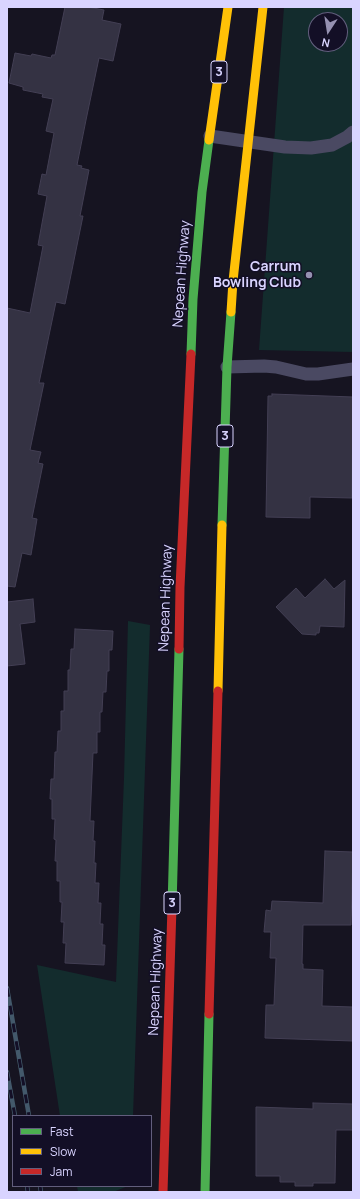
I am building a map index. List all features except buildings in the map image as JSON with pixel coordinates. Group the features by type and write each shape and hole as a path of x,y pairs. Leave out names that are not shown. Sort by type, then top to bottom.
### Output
{"highway":[{"name":"Nepean Highway","path":"163,1192 182,556 193,299 202,192 228,7"},
{"name":"3","path":"205,1192 212,884 227,367 233,281 263,7"}],"lane":[{"path":"210,136 285,147 311,148 326,147 338,142 353,132"},
{"path":"227,367 264,366 306,374 318,374 353,369"}],"green space":[{"path":"284,7 353,7 353,352 259,350"},
{"path":"128,621 150,625 133,1115 60,1115 37,965 116,982 124,778"},
{"path":"77,1187 126,1187 113,1192 78,1192"}],"railway":[{"path":"7,988 29,1115"},
{"path":"7,1072 15,1115"},
{"path":"27,1187 28,1192"},
{"path":"40,1187 41,1192"}],"traffic: fast":[{"path":"191,354 193,299 202,192 209,140"},
{"path":"222,525 227,367 231,312"},
{"path":"172,907 179,649"},
{"path":"205,1192 209,1014"}],"traffic: slow":[{"path":"209,140 228,7"},
{"path":"231,312 233,281 263,7"},
{"path":"218,691 222,525"}],"traffic: jam":[{"path":"179,649 180,587 191,354"},
{"path":"209,1014 218,691"},
{"path":"163,1192 172,907"}],"place":[{"name":"Carrum Bowling Club","path":"309,275"}]}
